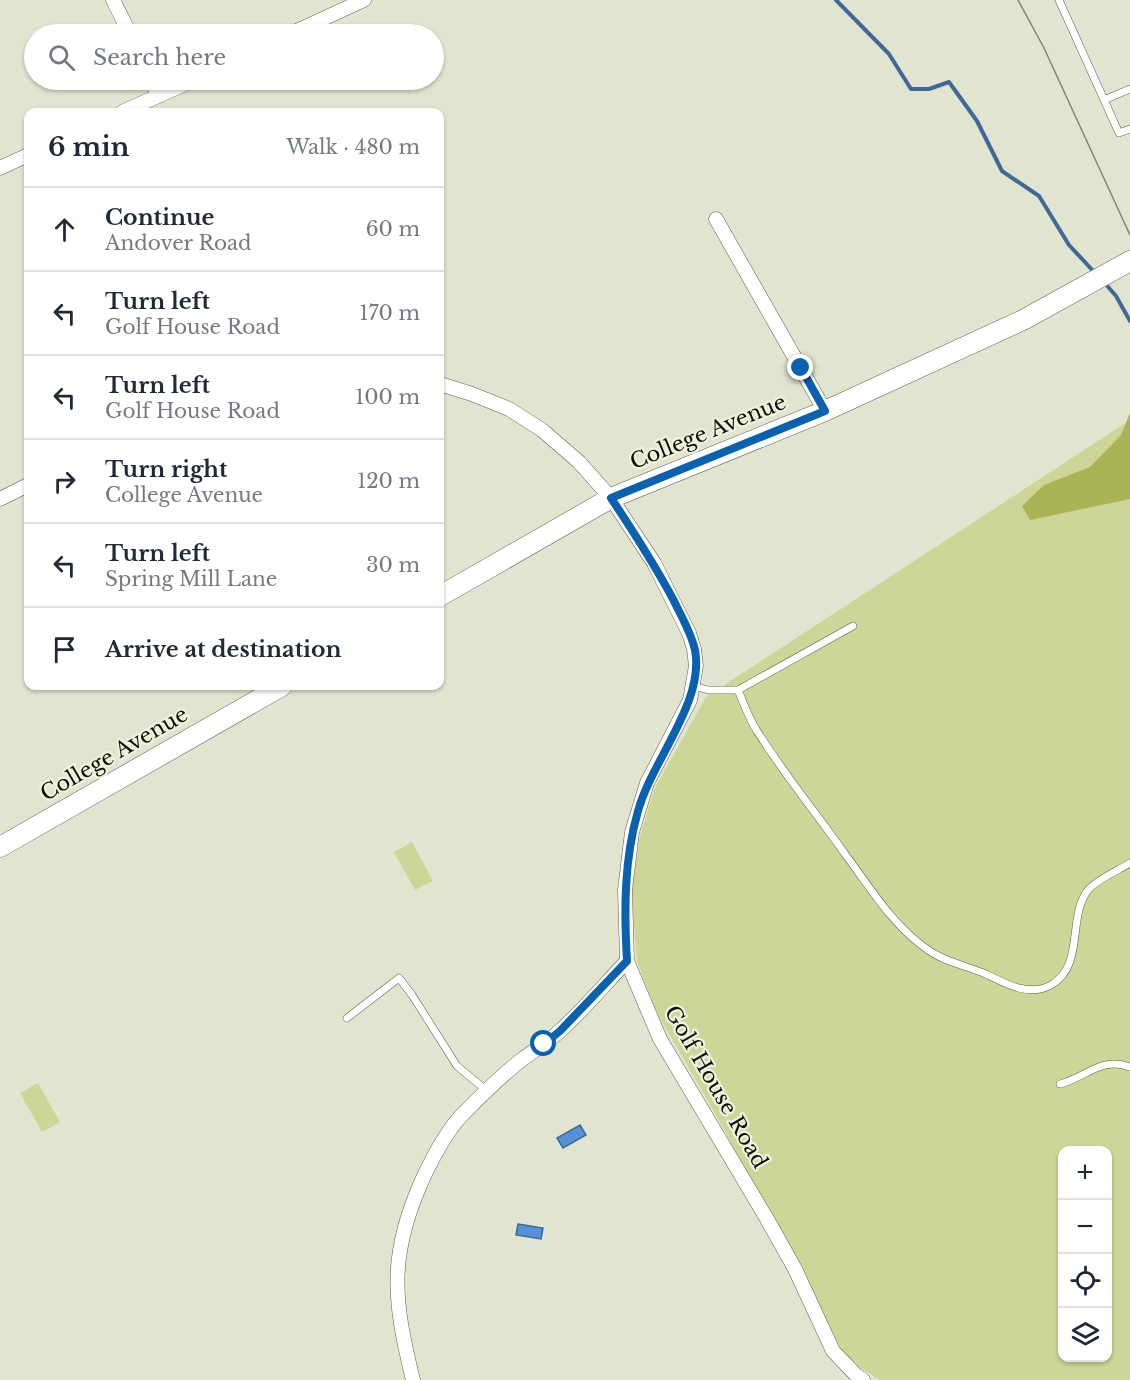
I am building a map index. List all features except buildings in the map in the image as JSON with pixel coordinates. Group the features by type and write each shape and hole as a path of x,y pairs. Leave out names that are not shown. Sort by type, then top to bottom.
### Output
{"main road":[{"name":"College Avenue","path":"444,594 611,498 825,411 1023,320 1130,261"},
{"name":"College Avenue","path":"0,847 275,690"}],"street":[{"path":"113,0 125,24"},
{"path":"312,24 364,0"},
{"path":"156,90 159,96"},
{"path":"131,108 172,90"},
{"path":"0,168 24,157"},
{"path":"716,219 825,411"},
{"name":"Golf House Road","path":"444,385 499,404 542,430 579,462 611,498 654,563 685,623 694,650 696,666 694,686 690,700 647,783 635,821 625,890 627,961 660,1039 768,1219 795,1269 833,1351 863,1380"},
{"path":"0,499 24,487"},
{"path":"413,1380 401,1333 398,1269 403,1232 414,1198 441,1143 458,1120 487,1091 523,1058 560,1031 627,961"}],"lane":[{"path":"1059,0 1119,133 1130,129"},
{"path":"1104,100 1130,89"},
{"path":"694,686 724,692 738,690 853,626"},
{"path":"738,690 756,730 887,913 922,946 938,957 1018,988 1040,989 1048,986 1057,981 1068,963 1076,939 1082,899 1089,888 1130,863"},
{"path":"347,1018 399,978 457,1066 487,1091"},
{"path":"1060,1084 1109,1063 1120,1063 1130,1067"}],"green space":[{"path":"1130,413 1130,499 1030,520 1022,506 1044,485 1090,467 1121,435"},
{"path":"1130,420 1130,1380 880,1380 861,1368 842,1350 720,1122 657,1013 637,961 631,889 640,836 655,788 706,697"},
{"path":"412,842 433,881 415,890 394,852"},
{"path":"38,1083 60,1122 42,1132 20,1093"}],"water":[{"path":"580,1125 586,1135 563,1148 557,1138"},
{"path":"518,1224 543,1228 541,1239 516,1235"}],"waterway":[{"path":"836,0 889,54 911,89 929,89 949,82 977,121 1002,171 1039,196 1069,245 1096,274"},
{"path":"1103,281 1116,296 1130,321"}],"tram line":[{"path":"1018,0 1044,48 1130,235"}],"route":[{"path":"544,1044 560,1031 627,961 625,890 632,832 647,783 690,700 694,686 696,666 694,650 685,623 654,563 611,498 825,411 801,368"}]}
